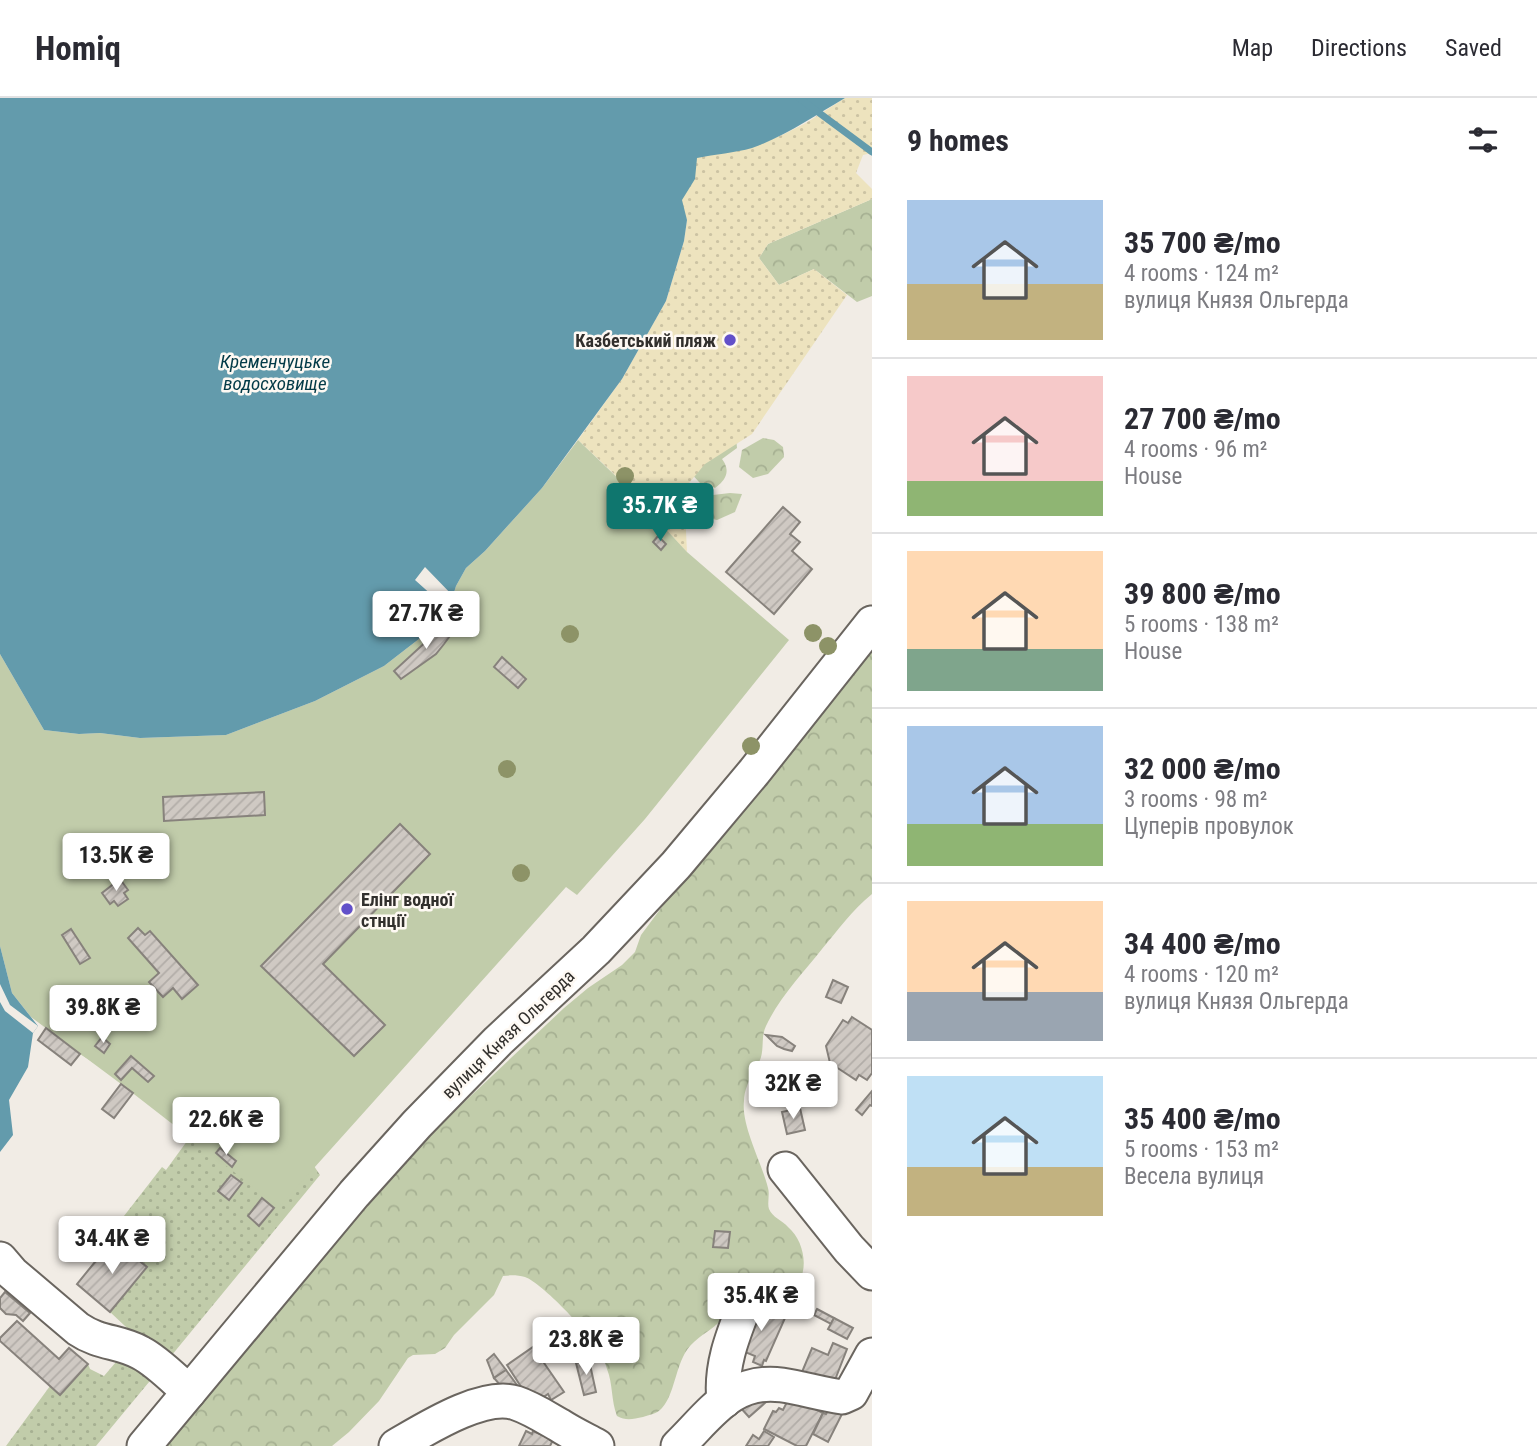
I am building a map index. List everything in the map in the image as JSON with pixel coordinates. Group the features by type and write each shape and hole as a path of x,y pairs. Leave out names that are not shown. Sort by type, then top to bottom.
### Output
{"street":[{"name":"вулиця Князя Ольгерда","path":"144,1446 354,1194 424,1116 498,1041 596,950 652,891 754,772 872,624"},
{"path":"785,1169 849,1249 872,1273"},
{"path":"0,1259 12,1273 78,1329 100,1341 140,1352 189,1392"},
{"path":"724,1401 727,1356 744,1307"},
{"path":"678,1446 724,1401 739,1390 755,1385 782,1385 842,1397 851,1393 872,1355"},
{"path":"396,1446 467,1409 497,1400 515,1402 597,1446"}],"green space":[{"path":"872,199 872,296 857,302 814,269 779,285 759,258 768,244"},
{"path":"736,437 737,448 722,459 726,475 715,488 700,483 686,468"},
{"path":"763,438 774,440 783,447 784,457 768,474 753,478 739,467 742,450"},
{"path":"578,440 625,485 687,552 789,640 645,819 577,895 566,887 279,1207 31,1017 12,993 0,946 0,654 44,730 140,738 226,735 315,701 384,666 446,618 456,586 466,568 542,488"},
{"path":"742,494 735,512 717,520 708,518 699,511 699,502 713,495"},
{"path":"872,644 872,894 846,920 771,1016 764,1030 760,1059 744,1097 746,1122 768,1188 769,1209 793,1232 802,1249 802,1275 795,1287 778,1295 747,1288 740,1290 722,1319 688,1349 679,1365 671,1393 662,1408 643,1417 627,1419 617,1416 609,1375 593,1342 564,1309 533,1281 508,1275 503,1276 494,1295 454,1335 445,1348 435,1354 413,1355 408,1358 379,1401 332,1446 165,1446 351,1221 423,1141 564,1008 622,965 635,952 641,935 679,884"},
{"path":"66,1004 304,1151 320,1175 167,1361 156,1355 110,1312 147,1267 110,1234 162,1167 166,1170 190,1137 181,1131 183,1120 58,1037"},
{"path":"122,1355 154,1376 96,1446 6,1446 50,1386 60,1395 88,1364 90,1369 104,1376"}],"sand":[{"name":"Казбетський пляж","path":"626,98 697,157 750,148 806,123 845,98 872,98 872,153 863,155 856,173 872,189 872,199 768,244 759,258 779,285 814,269 847,295 752,434 705,464 684,489 687,552 578,440 622,379 666,301 684,241 687,220"}],"water":[{"name":"Кременчуцьке водосховище","path":"0,98 845,98 777,138 745,150 697,158 695,179 682,200 687,220 684,241 666,301 622,379 542,488 466,568 456,586 446,618 384,666 315,701 226,735 140,738 44,730 0,654"},
{"path":"0,946 12,993 38,1026 33,1033 28,1067 9,1100 13,1135 0,1152"}],"pier":[{"path":"425,567 456,599 453,608 438,593 434,597 415,580"},
{"path":"0,984 10,1005 38,1026 33,1033 5,1011 0,1002"}],"building":[{"path":"783,507 800,522 790,534 800,542 792,551 812,569 774,614 726,572"},
{"path":"658,536 666,544 661,550 653,542"},
{"path":"448,624 455,624 455,629 436,654 401,679 394,671"},
{"path":"502,657 526,679 518,688 494,667"},
{"path":"264,792 265,815 164,821 163,797"},
{"name":"Елінг водної стнції","path":"400,824 430,854 323,964 385,1025 354,1056 261,966"},
{"path":"120,879 128,890 124,893 128,899 118,906 114,901 110,904 102,893"},
{"path":"138,928 145,935 150,931 198,985 182,999 173,988 163,997 149,982 159,973 128,938"},
{"path":"71,929 90,958 80,964 62,935"},
{"path":"833,980 848,987 841,1003 826,997"},
{"path":"852,1017 872,1030 872,1073 867,1080 859,1075 856,1080 830,1063 826,1046 843,1020 848,1023"},
{"path":"46,1028 80,1054 71,1065 38,1040"},
{"path":"766,1035 782,1037 795,1046 792,1051 784,1049"},
{"path":"102,1037 110,1044 104,1053 95,1046"},
{"path":"131,1056 154,1076 148,1082 132,1068 121,1080 115,1074"},
{"path":"121,1084 133,1093 114,1118 102,1109"},
{"path":"872,1091 872,1106 862,1115 856,1110"},
{"path":"800,1108 805,1130 787,1134 782,1112"},
{"path":"220,1148 236,1161 232,1167 216,1153"},
{"path":"231,1175 242,1183 229,1200 218,1191"},
{"path":"262,1198 274,1208 259,1226 248,1216"},
{"path":"715,1231 730,1232 728,1248 713,1247"},
{"path":"113,1240 147,1267 110,1312 77,1284"},
{"path":"5,1292 30,1313 23,1321 16,1315 6,1314 0,1308 0,1298"},
{"path":"752,1303 785,1318 762,1366 753,1362 755,1356 740,1350"},
{"path":"817,1309 834,1318 831,1324 814,1315"},
{"path":"834,1318 853,1328 847,1339 828,1329"},
{"path":"17,1321 59,1359 69,1348 88,1364 60,1395 0,1341"},
{"path":"833,1343 847,1349 833,1385 802,1372 812,1348 828,1355"},
{"path":"533,1347 564,1392 551,1400 548,1394 539,1400 529,1399 507,1365"},
{"path":"494,1354 506,1370 494,1378 487,1360"},
{"path":"589,1360 596,1392 584,1395 576,1363"},
{"path":"506,1370 517,1385 507,1393 494,1378"},
{"path":"755,1391 765,1403 749,1417 739,1406"},
{"path":"790,1396 823,1413 806,1446 797,1446 764,1429 773,1411 776,1412 779,1408 783,1410"},
{"path":"829,1408 842,1414 828,1442 813,1434 823,1413 826,1414"},
{"path":"526,1431 532,1434 533,1431 553,1440 550,1446 519,1446"},
{"path":"764,1431 774,1437 768,1446 746,1446 753,1435 759,1439"}],"waterway":[{"path":"799,98 872,152"}],"place":[{"name":"Казбетський пляж","path":"730,340"},
{"name":"Елінг водної стнції","path":"347,909"}]}
